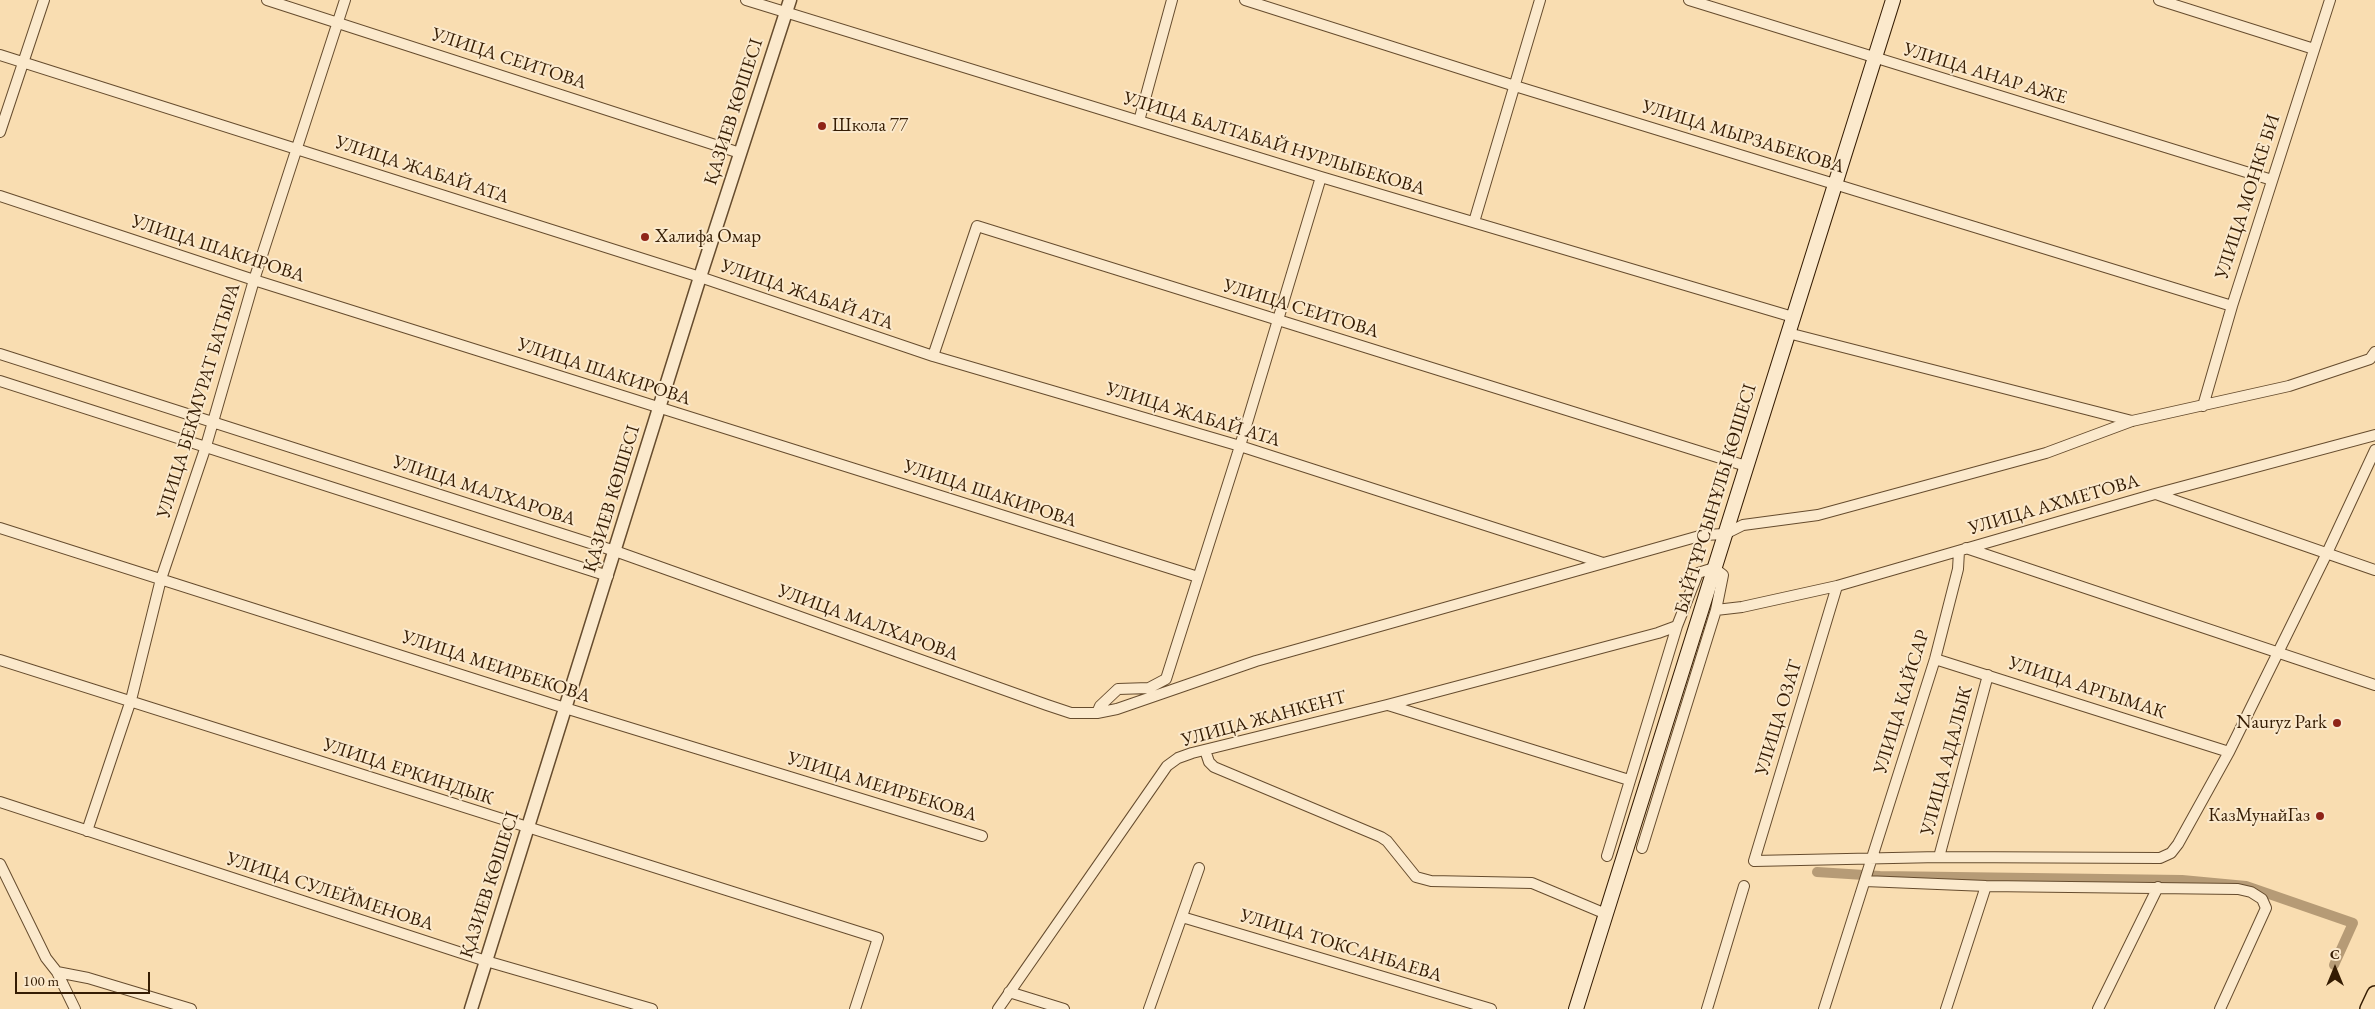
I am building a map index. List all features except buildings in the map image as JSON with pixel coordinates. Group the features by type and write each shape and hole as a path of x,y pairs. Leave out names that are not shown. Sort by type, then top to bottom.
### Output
{"main road":[{"name":"БАЙТҰРСЫНҰЛЫ КӨШЕСІ","path":"1576,1009 1892,0"},
{"path":"2368,1009 2375,994"}],"street":[{"path":"0,132 44,0"},
{"name":"УЛИЦА СЕИТОВА","path":"267,0 740,152"},
{"name":"УЛИЦА БЕКМУРАТ БАТЫРА","path":"87,831 131,700 161,578 206,446 254,280 345,0"},
{"name":"УЛИЦА БАЛТАБАЙ НУРЛЫБЕКОВА","path":"746,0 1139,122 1793,317"},
{"name":"ҚАЗИЕВ КӨШЕСІ","path":"471,1009 700,277 790,0"},
{"path":"1139,122 1172,0"},
{"name":"УЛИЦА МЫРЗАБЕКОВА","path":"1245,0 1515,86 2232,306"},
{"path":"1474,222 1540,0"},
{"name":"УЛИЦА АНАР АЖЕ","path":"1689,0 1874,59 2272,180"},
{"path":"2159,0 2314,49"},
{"name":"УЛИЦА МОНКЕ БИ","path":"2203,406 2232,306 2330,0"},
{"name":"УЛИЦА ЖАБАЙ АТА","path":"0,55 700,277 933,356 1240,446 1604,564"},
{"path":"1097,713 1104,702 1118,690 1150,688 1166,679 1240,446 1321,177"},
{"name":"УЛИЦА ШАКИРОВА","path":"0,196 254,280 1198,578"},
{"name":"УЛИЦА СЕИТОВА","path":"933,356 977,226 1746,466"},
{"path":"1788,333 2132,421"},
{"name":"УЛИЦА МАЛХАРОВА","path":"0,354 615,551 1071,713 1097,713 1117,709 1256,661 1702,535 1725,534 1743,525 1818,515 1928,486 2046,453 2132,421 2288,386 2373,356"},
{"path":"0,381 608,576"},
{"name":"УЛИЦА АХМЕТОВА","path":"1716,610 1742,607 1837,586 2155,494 2375,435"},
{"path":"1871,861 1939,857 2160,858 2171,853 2178,844 2228,752 2374,456"},
{"path":"2155,494 2375,570"},
{"name":"УЛИЦА МЕИРБЕКОВА","path":"0,528 566,708 982,836"},
{"path":"1962,549 2375,685"},
{"name":"УЛИЦА КАЙСАР","path":"1865,881 1935,659 1962,549"},
{"path":"1607,856 1676,626 1698,574 1714,568 1723,575 1716,610 1642,848"},
{"name":"УЛИЦА ОЗАТ","path":"1837,586 1754,861 1871,861"},
{"name":"УЛИЦА ЖАНКЕНТ","path":"998,1009 1167,766 1178,758 1658,634 1676,626"},
{"name":"УЛИЦА АРГЫМАК","path":"1935,659 2228,752"},
{"name":"УЛИЦА ЕРКИНДЫК","path":"0,660 131,700 528,829 878,938 855,1009"},
{"name":"УЛИЦА АДАЛЫК","path":"1939,857 1988,675"},
{"path":"1387,705 1629,780"},
{"path":"1205,750 1209,762 1214,766 1382,837 1388,841 1416,877 1431,881 1532,882 1606,914"},
{"name":"УЛИЦА СУЛЕЙМЕНОВА","path":"0,802 486,961 652,1009"},
{"path":"0,864 46,958 58,972 75,1009"},
{"path":"1149,1009 1199,868"},
{"path":"1824,1009 1865,881 1986,886 2238,888 2250,892 2262,899 2266,908 2220,1009"},
{"path":"1707,1009 1744,886"},
{"path":"1946,1009 1986,886"},
{"path":"2098,1009 2158,887"},
{"name":"УЛИЦА ТОКСАНБАЕВА","path":"1182,917 1491,1009"},
{"path":"58,972 88,978 191,1009"},
{"path":"1010,992 1064,1009"}],"waterway":[{"path":"1817,872 1880,876 2182,880 2246,886 2353,923 2334,965"}],"place":[{"name":"Школа 77","path":"822,126"},
{"name":"Халифа Омар","path":"645,237"},
{"name":"Nauryz Park","path":"2337,723"},
{"name":"КазМунайГаз","path":"2320,816"}]}
